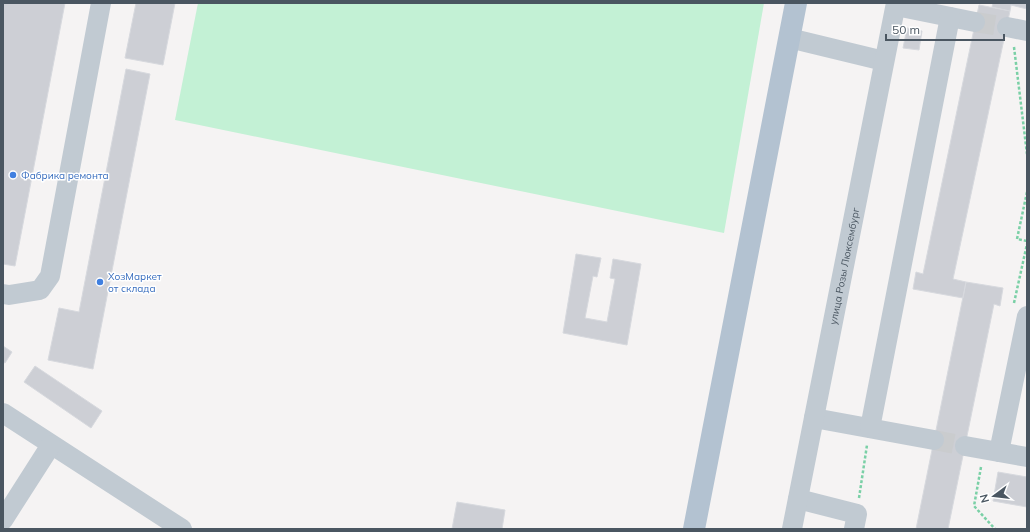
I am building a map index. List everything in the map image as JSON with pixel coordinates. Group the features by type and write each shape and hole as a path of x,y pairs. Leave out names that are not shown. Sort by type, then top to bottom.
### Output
{"main road":[{"path":"694,529 796,3"}],"street":[{"path":"3,294 9,296 40,290 50,276 101,3"},
{"path":"896,4 976,22"},
{"name":"улица Розы Люксембург","path":"792,529 896,4"},
{"path":"870,428 950,17"},
{"path":"789,38 884,61"},
{"path":"1027,316 982,449 1027,457"},
{"path":"3,413 182,529"},
{"path":"814,418 934,440"},
{"path":"3,520 51,445"},
{"path":"798,499 856,521"}],"path":[{"path":"1015,29 1027,154"},
{"path":"1027,192 1017,239 1027,241"},
{"path":"856,521 870,428"},
{"path":"982,449 974,506 996,529"}],"green space":[{"path":"198,3 764,3 724,233 175,120"}],"building":[{"path":"3,3 65,3 15,266 3,264"},
{"path":"136,3 175,3 163,65 125,58"},
{"path":"993,3 1027,3 1027,9 1011,5 1010,11 992,7"},
{"path":"979,5 1010,11 953,279 966,282 963,298 913,289 916,272 923,274"},
{"path":"907,28 922,31 919,50 903,48"},
{"path":"126,69 150,74 93,369 48,360 59,308 79,312"},
{"path":"576,254 601,258 597,277 593,276 585,318 607,322 615,279 610,278 613,259 641,264 627,345 563,333"},
{"path":"966,282 1003,288 1000,306 994,304 948,529 916,529"},
{"path":"3,346 12,352 5,363 3,362"},
{"path":"35,366 102,411 91,428 24,382"},
{"path":"998,472 1027,477 1027,507 993,501"},
{"path":"457,502 505,510 502,529 452,529"}],"tunnel":[{"path":"975,22 1007,27"},
{"path":"934,440 965,446"}],"place":[{"name":"Фабрика ремонта","path":"13,175"},
{"name":"ХозМаркет от склада","path":"100,282"}]}
